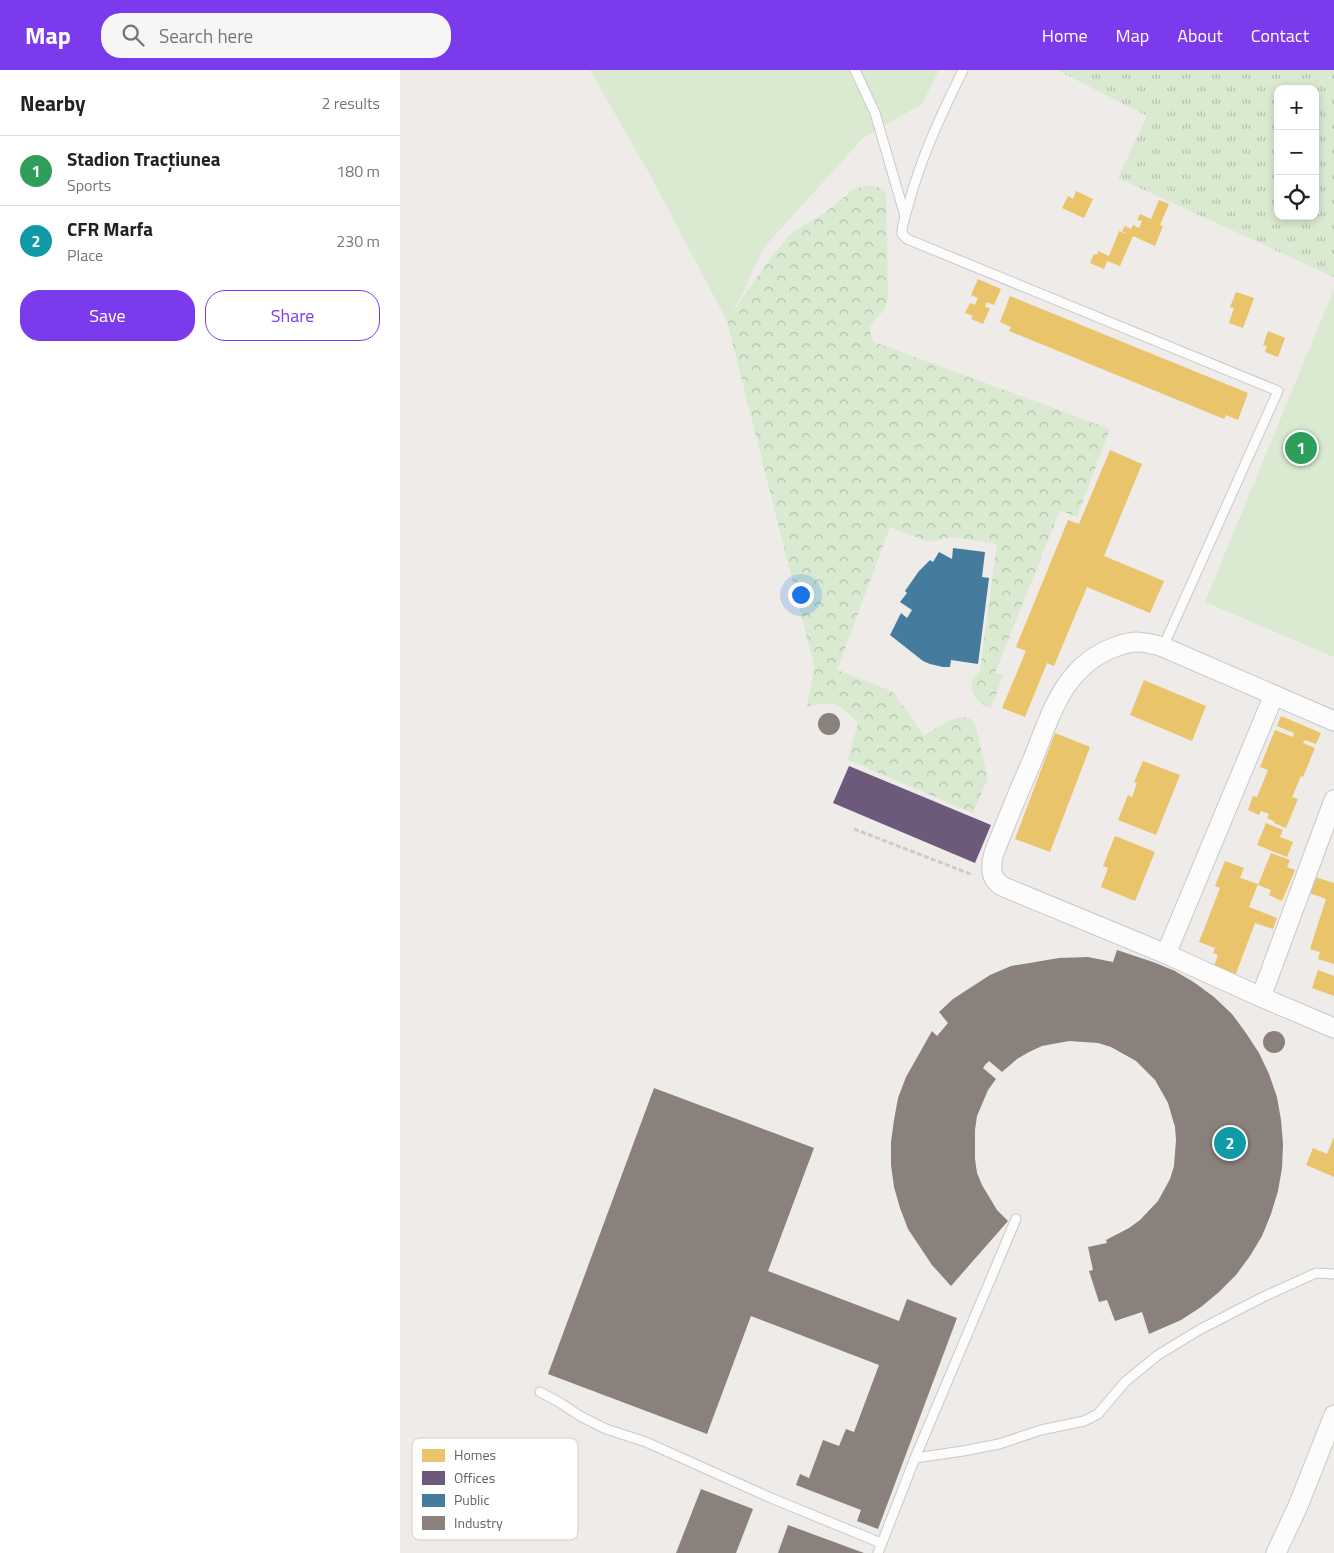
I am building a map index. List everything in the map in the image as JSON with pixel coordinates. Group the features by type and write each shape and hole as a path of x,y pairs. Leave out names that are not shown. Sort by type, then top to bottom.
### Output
{"street":[{"path":"1334,721 1163,647 1146,642 1131,642 1104,651 1078,669 1057,700 994,853 991,868 995,880 1004,887 1166,954 1334,1028"},
{"path":"1166,954 1274,695"},
{"path":"1260,997 1334,800"},
{"path":"1276,1553 1302,1497 1334,1415"}],"lane":[{"path":"855,70 875,113 905,217"},
{"path":"964,70 946,105 917,177 902,234 907,239 1278,391 1163,647"},
{"path":"878,1553 915,1458 1016,1218"},
{"path":"915,1458 999,1444 1041,1430 1084,1421 1098,1414 1114,1394 1158,1355 1199,1330 1263,1297 1316,1273 1334,1274"},
{"path":"540,1392 606,1429 646,1442 772,1498 881,1543"}],"path":[{"path":"854,829 976,876"}],"green space":[{"path":"590,70 939,70 922,104 863,138 766,245 742,296 727,321 649,173"},
{"path":"1057,70 1334,70 1334,277 1118,178 1147,116"},
{"path":"871,185 883,189 886,194 888,296 884,309 870,328 874,342 1110,429 1077,517 1060,510 995,673 1003,675 991,709 976,698 973,694 972,685 980,670 997,544 951,537 929,542 890,527 837,670 894,693 924,736 952,720 958,718 971,719 976,728 987,775 987,780 973,813 848,760 858,723 836,704 831,703 807,707 814,666 727,321 764,267 789,235 825,213 854,189"},
{"path":"1334,289 1334,657 1205,602"}],"building: Homes":[{"path":"1076,191 1093,199 1084,218 1062,208 1068,196 1073,199"},
{"path":"1159,200 1169,204 1160,225 1163,226 1155,246 1133,236 1120,266 1107,261 1104,269 1090,263 1094,254 1097,255 1098,251 1109,256 1119,231 1129,235 1122,231 1125,226 1131,229 1133,225 1139,228 1142,221 1137,220 1140,214 1151,219"},
{"path":"978,279 1001,289 994,305 987,302 985,307 990,308 983,324 971,319 973,316 965,313 970,303 975,305 978,298 971,295"},
{"path":"1236,292 1254,298 1243,328 1229,323 1234,308 1230,307"},
{"path":"1010,296 1248,393 1238,420 1226,415 1224,419 1009,331 1011,327 1000,322"},
{"path":"1268,331 1285,338 1278,357 1265,352 1267,346 1263,345"},
{"path":"1110,450 1142,464 1104,556 1164,581 1150,613 1087,587 1054,666 1047,663 1025,717 1002,708 1026,651 1016,647 1068,520 1079,524"},
{"path":"1144,680 1206,706 1192,741 1130,715"},
{"path":"1281,716 1321,733 1316,744 1305,740 1303,743 1315,748 1292,797 1298,799 1286,828 1267,818 1269,814 1261,811 1259,815 1248,810 1253,796 1257,797 1268,770 1260,767 1275,730 1293,737 1294,733 1277,726"},
{"path":"1055,733 1090,747 1050,852 1015,839"},
{"path":"1143,761 1180,775 1156,835 1118,820 1128,795 1132,797 1137,783 1134,782"},
{"path":"1266,823 1283,830 1280,837 1293,842 1287,857 1257,845"},
{"path":"1115,836 1155,852 1135,901 1101,887 1108,868 1103,866"},
{"path":"1271,853 1290,860 1287,867 1295,870 1282,901 1269,895 1271,890 1258,885"},
{"path":"1225,861 1244,868 1240,878 1258,884 1249,907 1277,918 1273,929 1255,923 1234,979 1212,971 1218,955 1213,953 1215,948 1199,942 1220,888 1215,886"},
{"path":"1312,876 1334,883 1334,964 1318,959 1320,952 1310,949 1326,899 1307,892"},
{"path":"1318,970 1334,976 1334,996 1312,988"},
{"path":"1334,1137 1334,1177 1306,1165 1313,1148 1327,1154"}],"building: Offices":[{"path":"849,766 991,825 975,863 833,803"}],"building: Public":[{"path":"953,548 985,552 982,577 989,578 978,664 951,660 950,667 943,667 923,661 890,635 901,613 907,618 912,610 900,602 919,571 930,560 933,562 939,552 952,559"}],"building: Industry":[{"path":"829,713 837,716 840,724 837,732 829,735 821,732 818,724 821,716"},
{"path":"1117,950 1175,971 1214,997 1232,1014 1259,1053 1269,1074 1277,1097 1283,1144 1282,1168 1278,1191 1262,1236 1250,1256 1236,1275 1201,1307 1181,1320 1149,1334 1142,1312 1115,1321 1107,1300 1099,1302 1089,1271 1093,1270 1088,1247 1107,1243 1106,1240 1140,1220 1158,1201 1170,1179 1174,1166 1175,1127 1168,1103 1155,1080 1136,1061 1111,1047 1098,1043 1069,1041 1042,1046 1029,1052 1017,1059 1002,1072 989,1061 985,1065 983,1068 996,1079 988,1090 977,1116 975,1159 977,1173 997,1210 1008,1221 951,1286 932,1265 908,1229 894,1187 891,1165 891,1142 898,1098 906,1077 932,1031 937,1036 948,1023 939,1012 953,999 990,975 1011,966 1059,958 1088,957 1113,962"},
{"path":"1274,1031 1282,1034 1285,1042 1282,1050 1274,1053 1266,1050 1263,1042 1266,1034"},
{"path":"654,1088 814,1148 768,1271 899,1321 907,1299 957,1318 878,1529 857,1521 861,1510 796,1485 800,1474 809,1478 823,1440 839,1446 846,1429 854,1432 879,1365 751,1316 707,1434 548,1374"},
{"path":"701,1489 753,1509 736,1553 676,1553"},
{"path":"788,1525 864,1553 778,1553"}],"place":[{"name":"Stadion Tracțiunea","path":"1301,448"},
{"name":"CFR Marfa","path":"1230,1143"}]}
